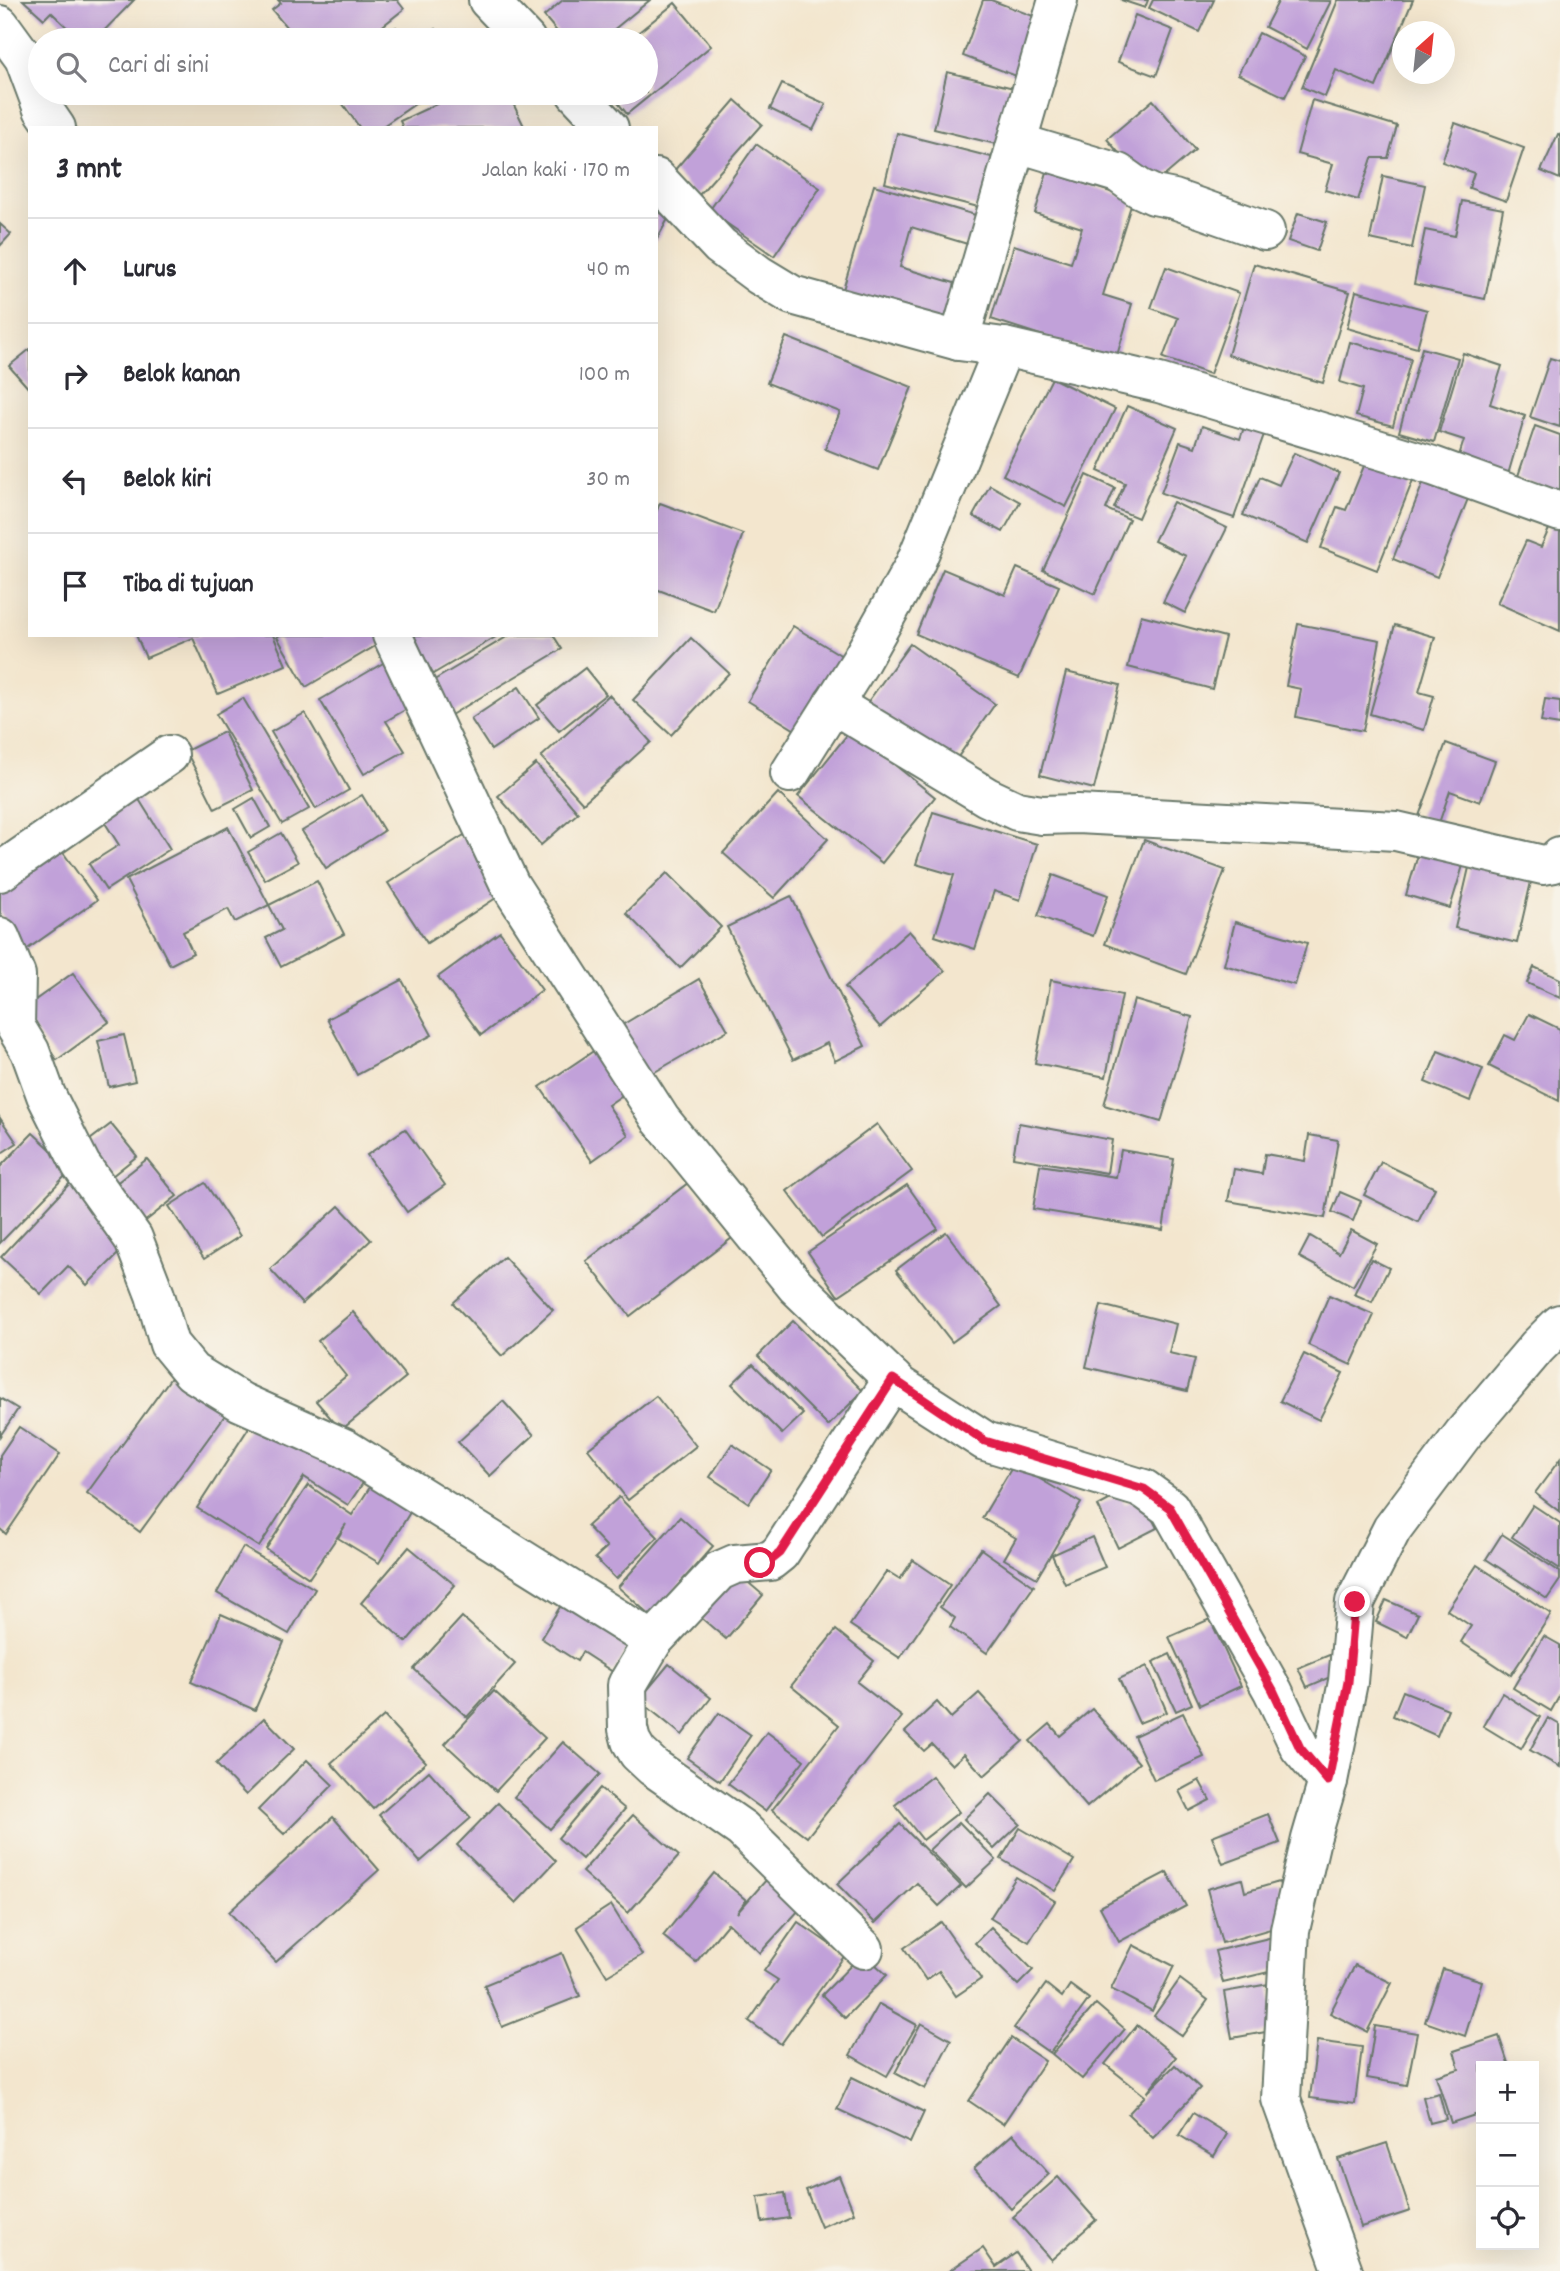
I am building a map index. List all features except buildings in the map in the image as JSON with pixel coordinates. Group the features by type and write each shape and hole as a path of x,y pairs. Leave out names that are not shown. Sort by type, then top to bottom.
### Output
{"street":[{"path":"488,0 515,28"},
{"path":"959,341 1058,0"},
{"path":"0,25 24,58 28,69"},
{"path":"42,105 55,126"},
{"path":"587,105 607,126"},
{"path":"1018,143 1118,173 1154,195 1174,199 1265,232"},
{"path":"658,180 720,246 792,295 959,341 1004,347 1159,383 1433,466 1560,512"},
{"path":"790,773 860,662 915,564 1004,347"},
{"path":"393,637 510,885 662,1120 796,1286 893,1379 985,1441 1144,1489 1170,1508 1273,1690 1300,1748 1328,1781"},
{"path":"833,704 987,797 1017,811 1042,815 1078,814 1396,831 1543,865 1554,863 1560,856"},
{"path":"0,872 169,755"},
{"path":"0,937 16,975 15,1026 30,1051 46,1095 81,1165 133,1238 155,1295 169,1344 192,1373 241,1402 344,1448 653,1641"},
{"path":"1343,2271 1281,2099 1290,1930 1311,1839 1328,1781 1348,1682 1355,1602 1392,1529 1464,1433 1536,1347 1560,1324"},
{"path":"864,1949 742,1829 653,1767 638,1753 628,1729 627,1685 653,1641 719,1571 735,1564 770,1561 780,1553 893,1379"}],"route":[{"path":"760,1563 770,1561 780,1553 893,1379 985,1441 1144,1489 1170,1508 1273,1690 1300,1748 1328,1781 1348,1682 1355,1602"}]}
